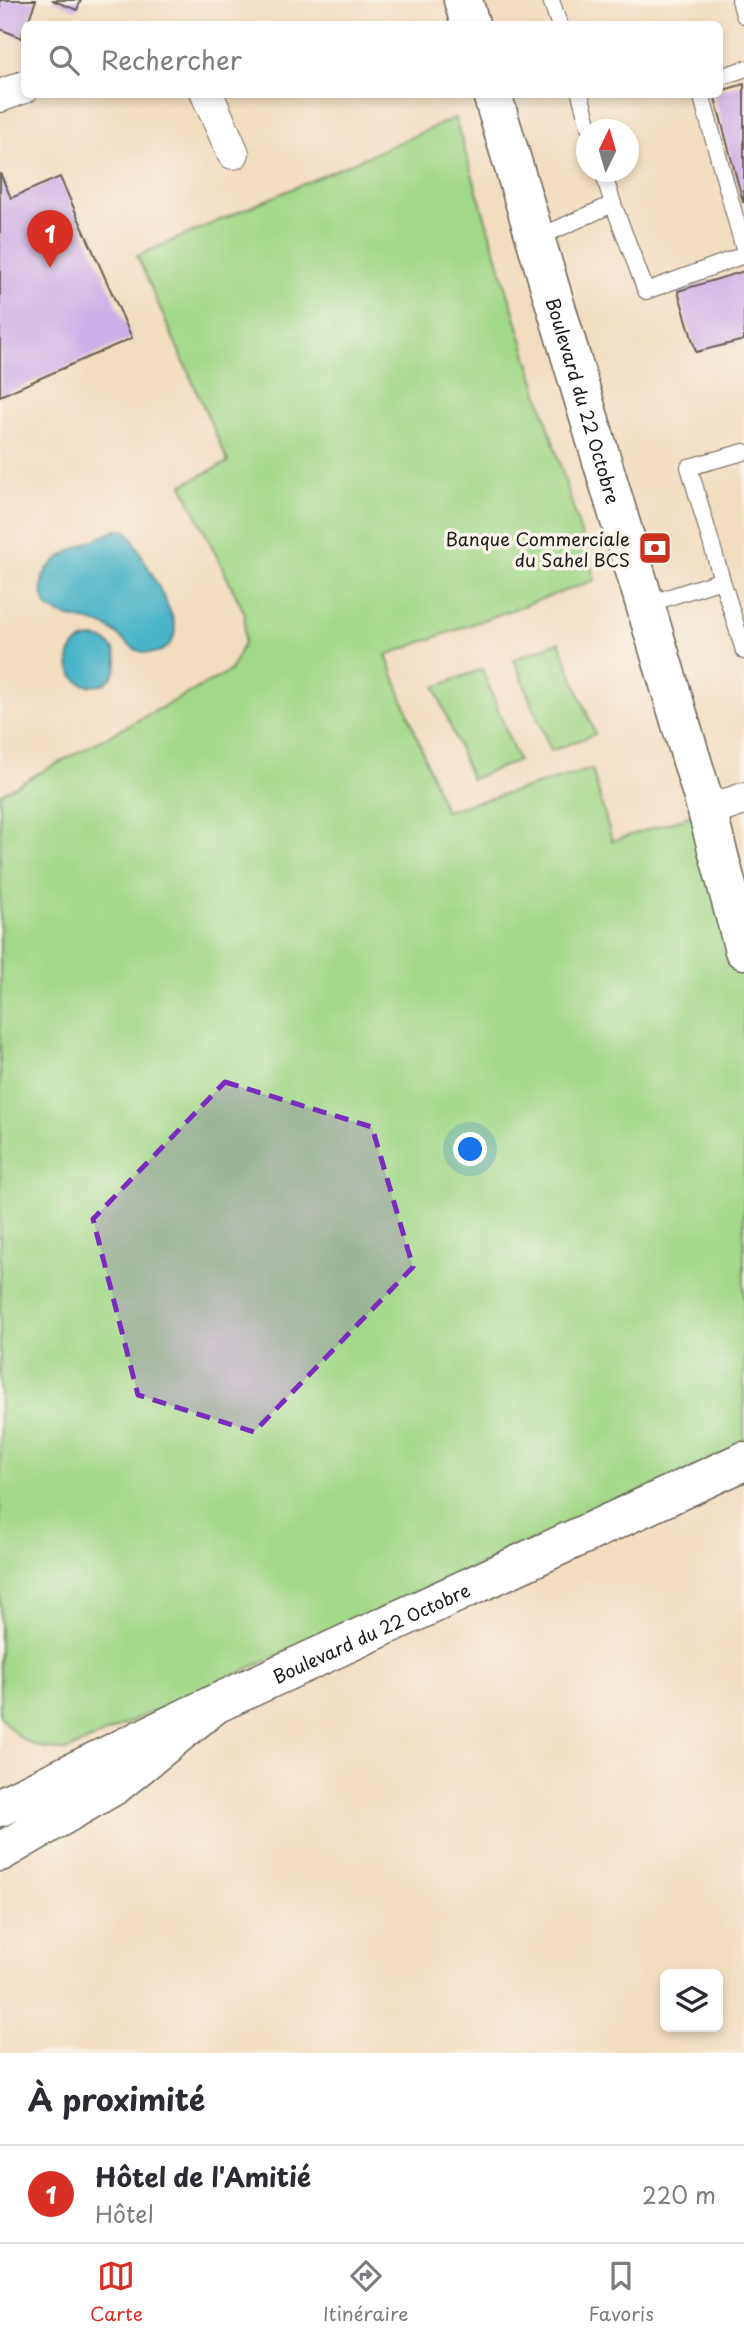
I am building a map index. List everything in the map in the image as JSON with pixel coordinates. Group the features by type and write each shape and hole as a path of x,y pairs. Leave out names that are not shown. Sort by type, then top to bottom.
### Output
{"street":[{"path":"463,0 469,21"},
{"path":"0,96 21,87"},
{"path":"209,98 233,153"},
{"name":"Boulevard du 22 Octobre","path":"493,98 707,811 744,950"},
{"path":"707,811 744,799"},
{"name":"Boulevard du 22 Octobre","path":"0,1808 215,1704 744,1461"},
{"path":"0,1852 115,1785 215,1704"}],"lane":[{"path":"740,0 744,15"},
{"path":"557,1 559,21"},
{"path":"723,76 744,69"},
{"path":"581,98 587,119"},
{"path":"702,98 744,249"},
{"path":"606,182 646,290 744,255"},
{"path":"535,239 612,204"},
{"path":"744,452 689,467 744,651"},
{"path":"645,605 722,580"}],"highlighted area":[{"path":"225,1082 372,1127 413,1267 254,1432 138,1395 93,1219"}],"green space":[{"path":"455,118 595,580 386,655 445,811 592,769 612,841 699,813 744,973 744,1445 66,1751 36,1746 14,1733 0,1716 0,794 230,671 244,643 245,614 182,485 228,462 137,256"},
{"path":"559,642 595,734 551,751 514,659"},
{"path":"482,669 518,761 471,779 435,687"}],"water":[{"path":"117,530 130,534 174,623 172,640 160,651 140,651 107,627 68,617 46,606 43,578 54,562"},
{"path":"93,638 102,639 110,645 116,653 116,671 110,679 102,685 93,686 84,685 76,679 70,671 69,662 70,653 76,645 84,639"}],"building":[{"path":"0,0 36,0 28,21 21,21 21,38 0,29"},
{"path":"52,0 81,0 77,10"},
{"path":"744,84 744,202 715,98 723,98 723,90"},
{"path":"0,173 11,198 60,177 132,338 0,396"},
{"path":"744,271 744,340 696,352 678,291"}],"place":[{"name":"Hôtel de l'Amitié","path":"50,268"},
{"name":"Banque Commerciale du Sahel BCS","path":"655,548"}]}
